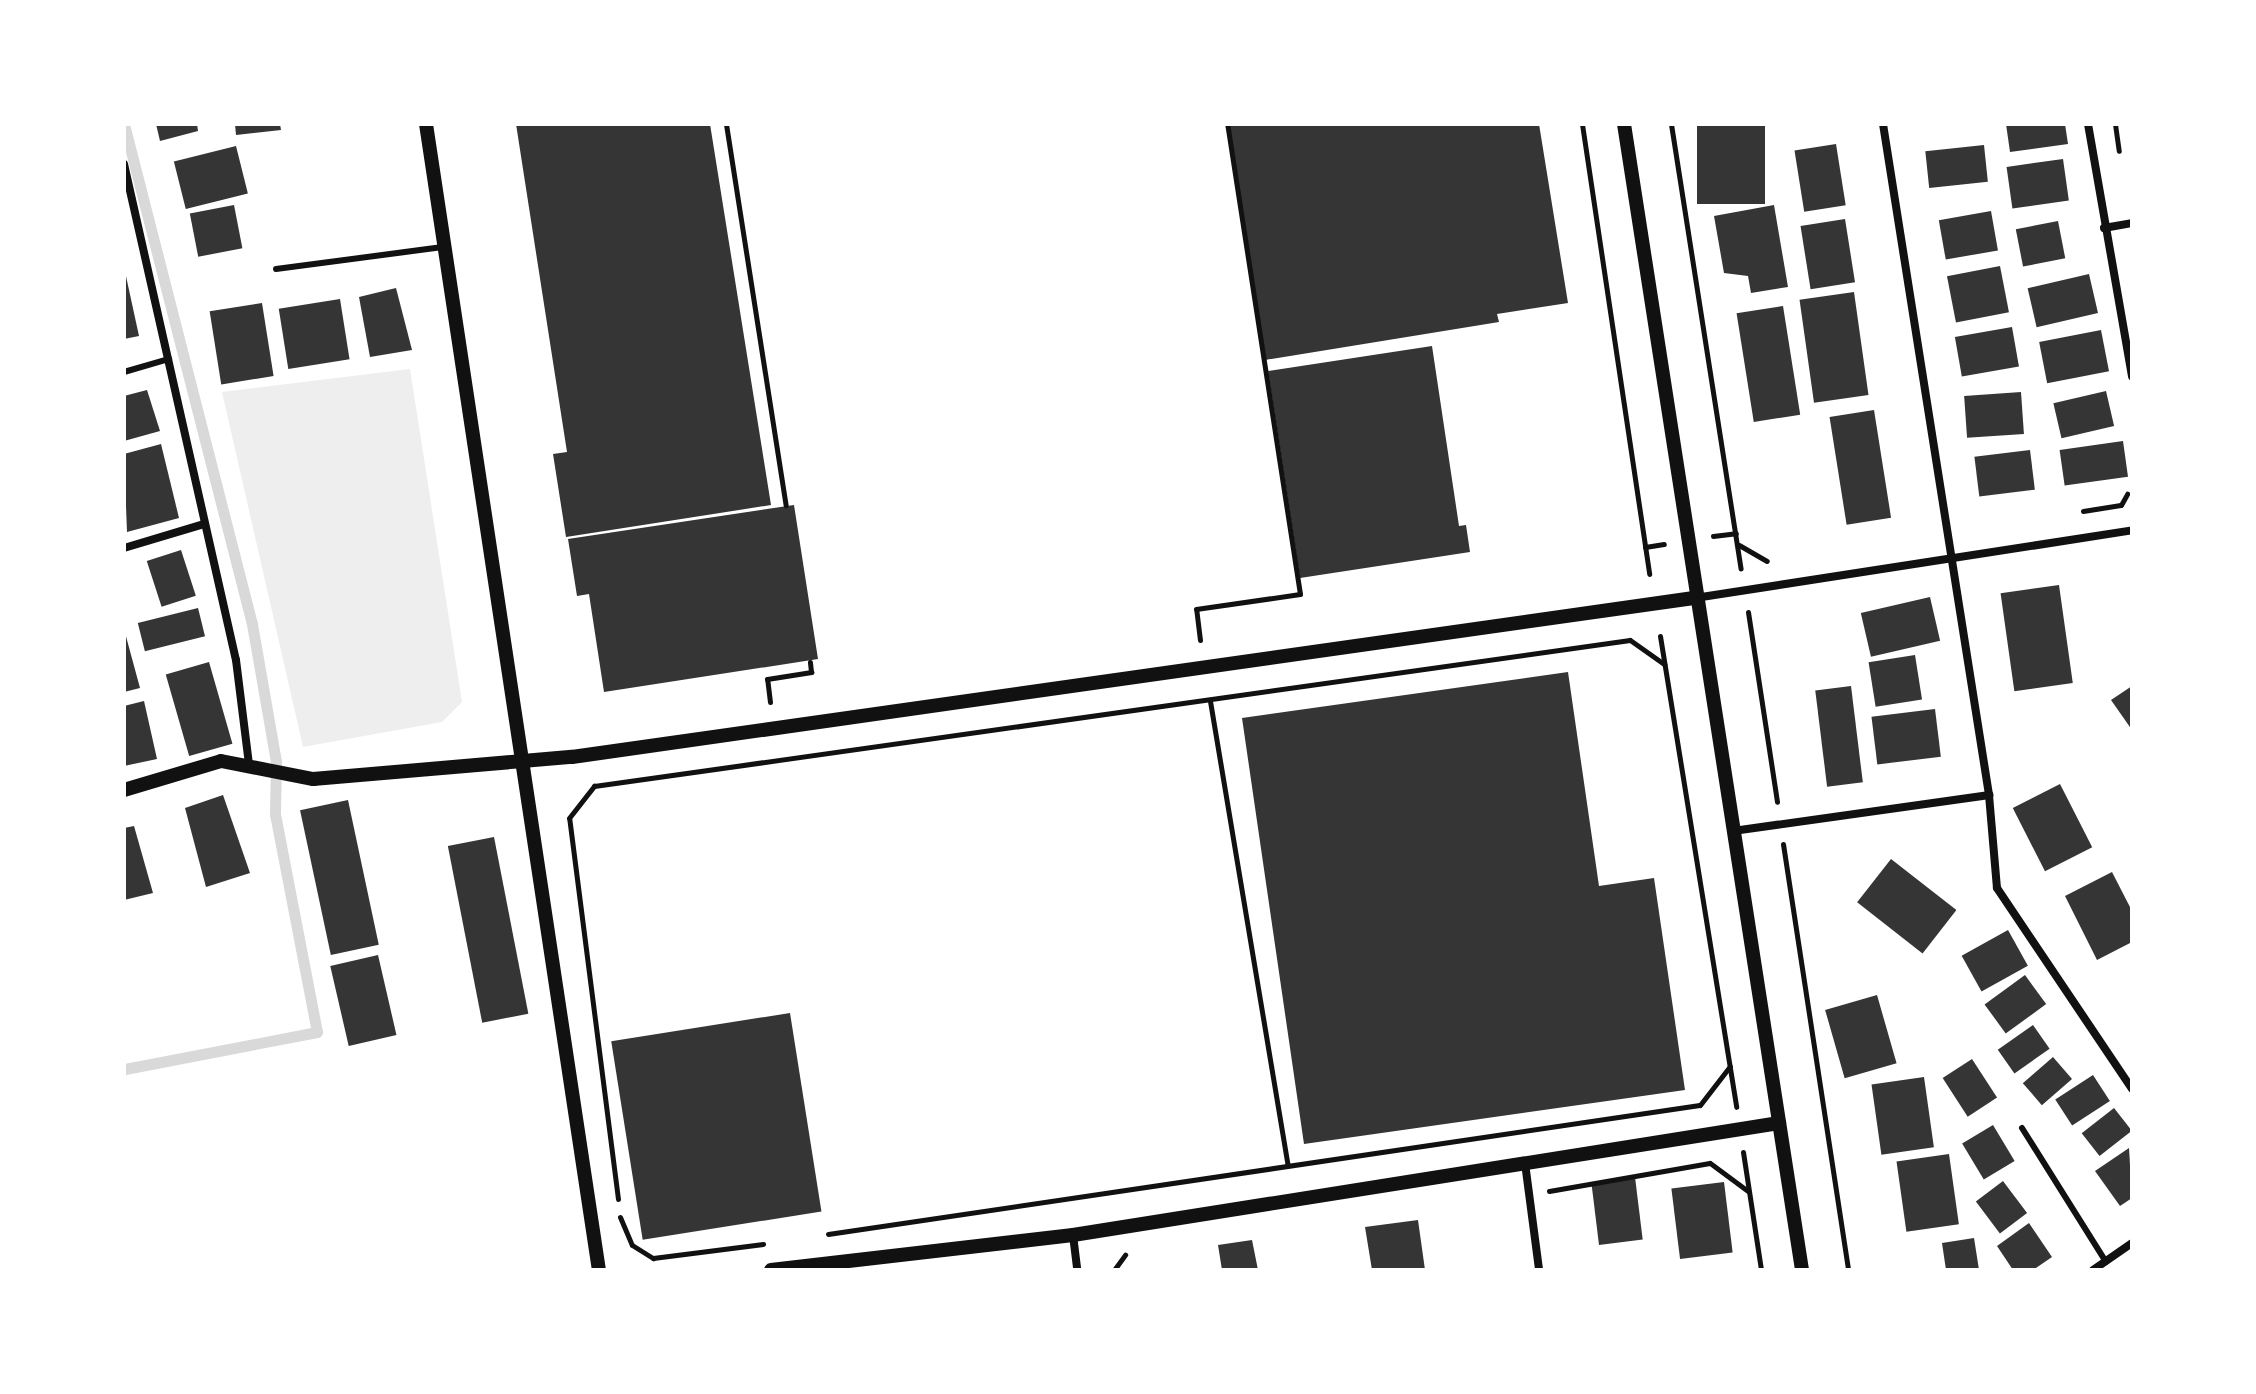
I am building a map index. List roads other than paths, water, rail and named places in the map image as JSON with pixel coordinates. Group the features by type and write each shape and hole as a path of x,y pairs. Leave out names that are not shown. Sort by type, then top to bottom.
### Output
{"street":[{"path":"426,124 525,761 599,1270"},
{"path":"1624,124 1694,598 1802,1270"},
{"path":"1883,124 1989,795 1997,888 2132,1089"},
{"path":"2088,124 2132,376"},
{"path":"124,164 236,660 249,764"},
{"path":"2104,228 2132,223"},
{"path":"124,548 204,524"},
{"path":"124,790 221,761 249,764 265,774 291,778 525,761 1694,598 2132,530"},
{"path":"1733,831 1989,795"},
{"path":"771,1270 1073,1235 1779,1123"},
{"path":"1525,1162 1539,1270"},
{"path":"1073,1235 1077,1270"},
{"path":"2093,1270 2132,1243"}],"lane":[{"path":"276,269 446,247"},
{"path":"124,372 169,359"},
{"path":"2022,1128 2106,1262"}],"waterway":[{"path":"124,124 252,624 276,761 275,814 317,1032 124,1069"}]}
